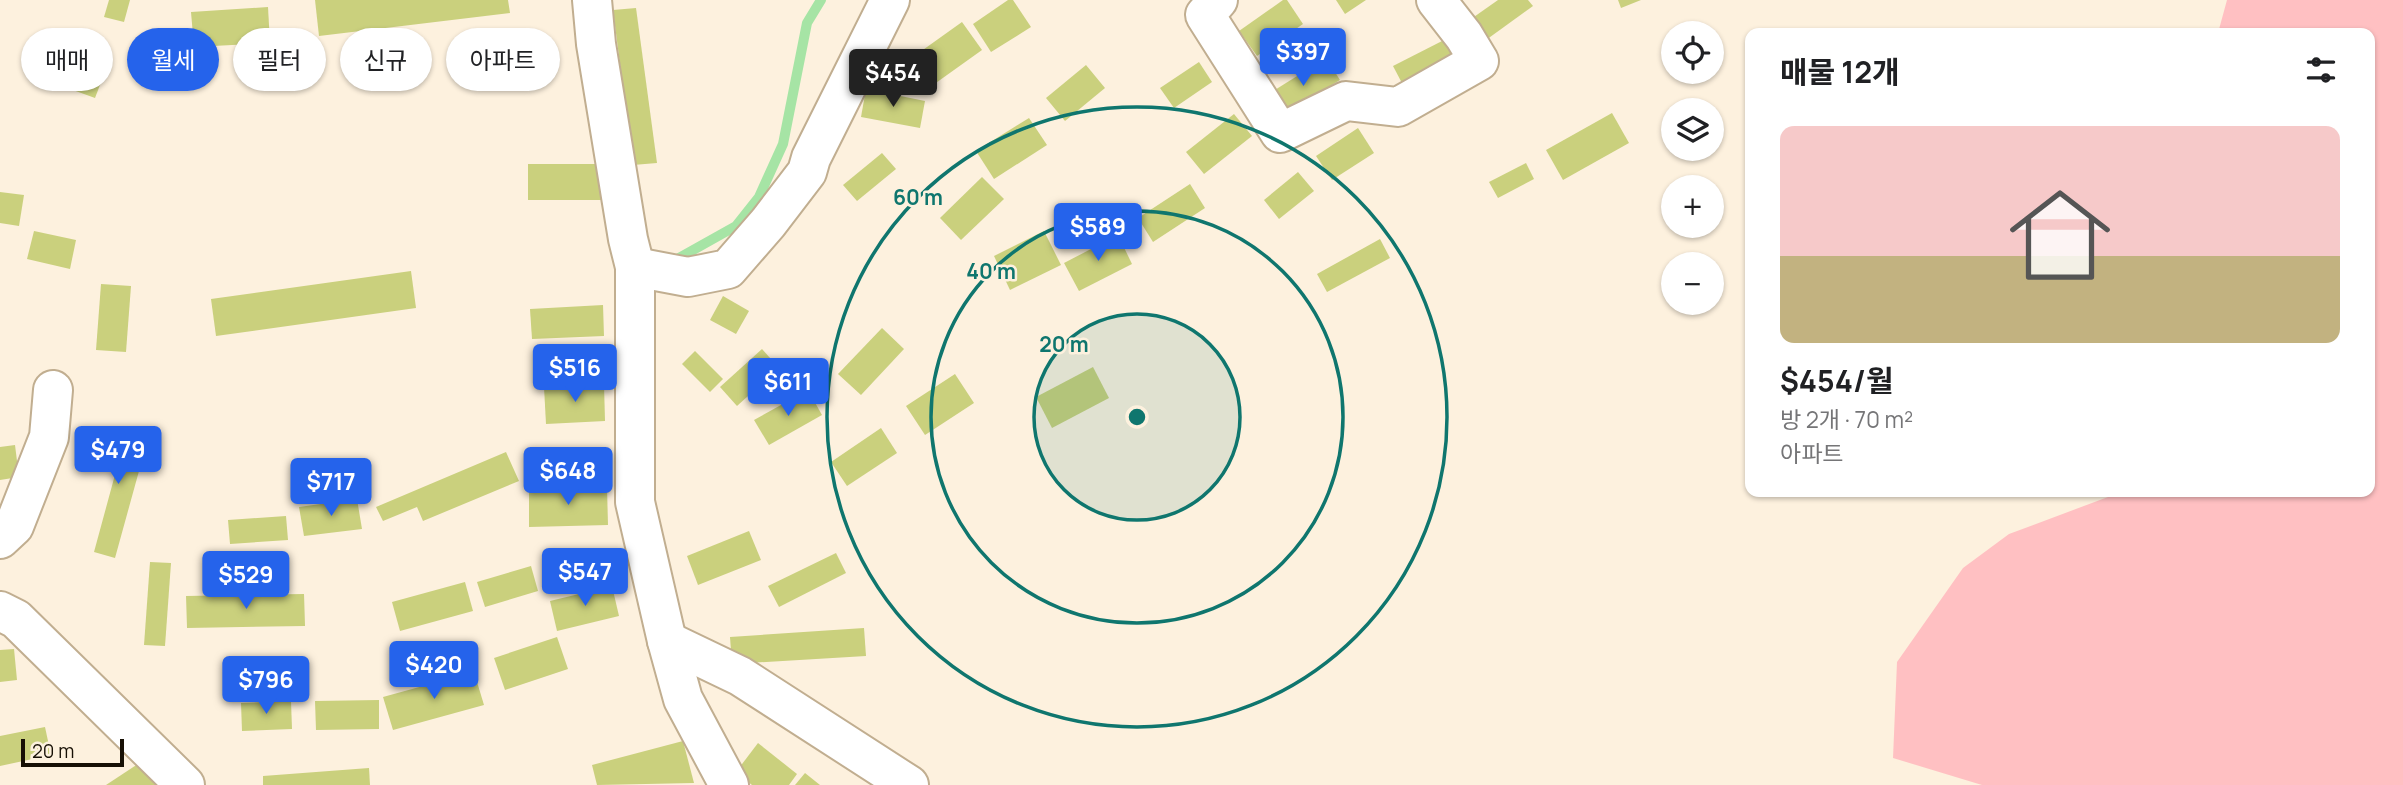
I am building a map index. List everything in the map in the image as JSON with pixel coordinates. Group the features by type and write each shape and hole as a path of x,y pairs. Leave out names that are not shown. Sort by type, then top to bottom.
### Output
{"street":[{"path":"592,0 596,44 635,267 635,502 682,699 729,785"},
{"path":"635,267 688,277 728,269 807,172 811,158 890,0"},
{"path":"1218,0 1205,15 1280,133 1346,101 1398,107 1479,61 1464,36 1436,0"},
{"path":"0,539 14,526 49,437 53,390"},
{"path":"0,611 16,620 184,785"},
{"path":"667,641 740,676 909,785"}],"shaded area":[{"path":"2227,0 2403,0 2403,785 1982,785 1893,758 1897,662 1963,568 2009,534 2108,497 2375,497 2375,28 2219,28"}],"building":[{"path":"109,0 130,0 124,22 104,17"},
{"path":"315,0 508,0 510,13 385,28 340,28 340,33 326,35 326,28 318,28"},
{"path":"1008,0 1013,0 1031,27 991,52 973,24"},
{"path":"1283,0 1287,0 1303,24 1257,56 1239,31"},
{"path":"1336,0 1366,0 1345,14"},
{"path":"1498,0 1528,0 1533,6 1486,40 1471,19"},
{"path":"1618,0 1641,0 1621,8"},
{"path":"268,7 269,28 233,28 233,45 219,46 219,28 192,28 191,12"},
{"path":"636,8 657,163 633,165 613,10"},
{"path":"962,22 982,50 933,85 913,57"},
{"path":"1446,39 1456,59 1403,85 1393,66"},
{"path":"1326,58 1340,80 1279,117 1265,96"},
{"path":"1199,62 1212,82 1174,108 1160,88"},
{"path":"1086,65 1105,88 1065,121 1046,98"},
{"path":"866,89 925,101 920,128 861,117"},
{"path":"76,91 98,91 95,98"},
{"path":"1612,113 1629,143 1563,180 1546,150"},
{"path":"1234,114 1252,136 1204,174 1186,152"},
{"path":"1029,118 1047,145 994,179 976,151"},
{"path":"1358,128 1374,153 1332,180 1316,156"},
{"path":"882,153 896,169 857,201 843,185"},
{"path":"1526,163 1534,179 1498,198 1489,182"},
{"path":"528,164 604,164 604,200 528,200"},
{"path":"1298,172 1314,191 1279,219 1264,200"},
{"path":"982,177 1004,199 961,240 940,218"},
{"path":"1190,184 1205,208 1153,242 1138,218"},
{"path":"0,192 24,195 19,226 0,223"},
{"path":"34,231 76,240 70,269 27,259"},
{"path":"1044,231 1061,265 1010,290 994,256"},
{"path":"1118,235 1132,264 1079,291 1064,263"},
{"path":"1380,239 1390,258 1327,292 1317,274"},
{"path":"411,271 416,308 216,336 211,299"},
{"path":"101,284 131,286 126,352 96,350"},
{"path":"723,296 749,311 736,334 710,320"},
{"path":"603,305 604,336 532,339 530,309"},
{"path":"882,328 904,349 861,395 838,374"},
{"path":"762,349 779,368 737,406 720,387"},
{"path":"695,351 723,379 710,392 682,364"},
{"path":"1093,367 1109,398 1052,428 1036,397"},
{"path":"955,374 974,403 925,435 906,406"},
{"path":"604,384 605,421 546,424 544,387"},
{"path":"808,390 822,415 769,445 754,420"},
{"path":"97,428 147,442 115,558 94,552 119,460 91,451"},
{"path":"881,428 897,453 847,486 831,462"},
{"path":"15,445 19,477 0,480 0,447"},
{"path":"506,452 519,481 423,521 417,507 383,521 376,507"},
{"path":"529,487 607,487 608,525 529,527"},
{"path":"357,499 362,529 304,536 299,507"},
{"path":"286,516 288,540 230,544 228,520"},
{"path":"749,531 761,560 698,585 687,556"},
{"path":"836,553 846,573 779,607 768,586"},
{"path":"150,562 171,563 165,646 144,645"},
{"path":"531,566 538,591 485,607 477,582"},
{"path":"465,582 473,611 400,631 392,602"},
{"path":"612,586 619,616 557,631 550,601"},
{"path":"304,594 305,626 187,628 186,596"},
{"path":"864,628 866,656 732,664 730,637"},
{"path":"557,637 568,669 505,690 494,658"},
{"path":"14,649 17,680 0,682 0,650"},
{"path":"474,672 484,705 393,730 383,697"},
{"path":"379,700 379,729 316,730 315,701"},
{"path":"291,701 292,729 242,731 241,703"},
{"path":"45,727 51,755 0,766 0,736"},
{"path":"683,741 694,783 597,785 592,765"},
{"path":"758,743 797,774 789,785 752,785 736,772"},
{"path":"147,758 159,785 106,785"},
{"path":"369,768 370,785 263,785 263,776"},
{"path":"805,773 820,785 795,785"}],"waterway":[{"path":"677,259 736,226 759,197 783,144 807,23 821,0"}]}
